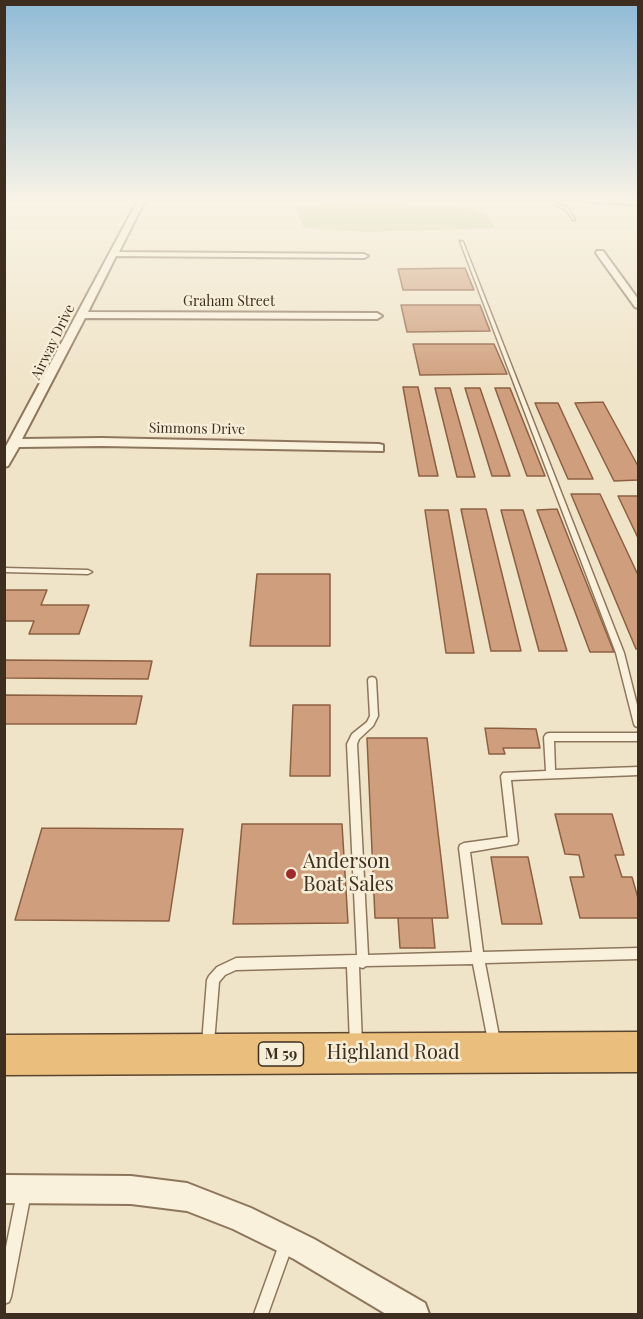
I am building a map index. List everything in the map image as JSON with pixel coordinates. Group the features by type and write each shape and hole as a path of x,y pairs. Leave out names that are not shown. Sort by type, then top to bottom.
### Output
{"highway":[{"name":"Highland Road","path":"4,1054 639,1052"}],"street":[{"name":"Airway Drive","path":"4,463 109,262"},
{"path":"606,262 639,305"},
{"name":"Graham Street","path":"81,315 377,316"},
{"name":"Simmons Drive","path":"15,444 102,442 379,448"},
{"path":"15,1189 131,1191 187,1197 241,1218 287,1241 414,1314"}],"lane":[{"path":"469,262 620,653 639,724"},
{"path":"4,570 88,572"},
{"path":"356,1053 358,962 352,744 355,737 370,724 374,716 372,680"},
{"path":"551,774 549,737 639,737"},
{"path":"496,1052 478,958 464,848 513,841 506,776 639,771"},
{"path":"208,1054 213,980 221,971 236,964 639,954"},
{"path":"4,1297 15,1189"},
{"path":"261,1314 287,1241"}],"building":[{"path":"465,268 474,290 403,290 398,269"},
{"path":"401,305 480,305 490,331 407,332"},
{"path":"413,344 494,344 507,374 420,375"},
{"path":"403,387 418,387 438,476 419,476"},
{"path":"435,388 450,388 475,477 457,477"},
{"path":"465,388 480,388 510,476 492,476"},
{"path":"495,388 510,388 545,476 527,476"},
{"path":"603,402 638,466 638,480 614,481 575,403"},
{"path":"535,403 558,403 593,479 568,479"},
{"path":"571,494 600,494 638,575 638,649 636,649"},
{"path":"618,496 638,496 638,538"},
{"path":"461,509 486,509 521,651 491,651"},
{"path":"557,509 614,652 590,652 537,510"},
{"path":"425,510 448,510 474,653 446,653"},
{"path":"501,510 523,510 567,651 539,651"},
{"path":"257,574 330,574 330,646 250,646"},
{"path":"4,590 47,590 41,605 89,605 79,634 29,634 34,621 4,621"},
{"path":"4,660 152,661 148,679 4,678"},
{"path":"4,695 142,696 136,724 4,724"},
{"path":"293,705 330,705 330,776 290,776"},
{"path":"485,728 536,729 540,748 503,748 505,754 489,754"},
{"path":"367,738 427,738 448,918 375,918"},
{"path":"555,814 612,814 624,855 615,855 622,877 632,877 638,898 638,918 580,918 570,877 584,877 579,855 565,854"},
{"name":"Anderson Boat Sales","path":"242,824 342,824 348,923 233,924"},
{"path":"42,828 183,829 169,921 15,920"},
{"path":"491,857 528,857 542,924 502,924"},
{"path":"398,918 432,918 435,948 400,948"}],"place":[{"name":"Anderson Boat Sales","path":"291,874"}]}
